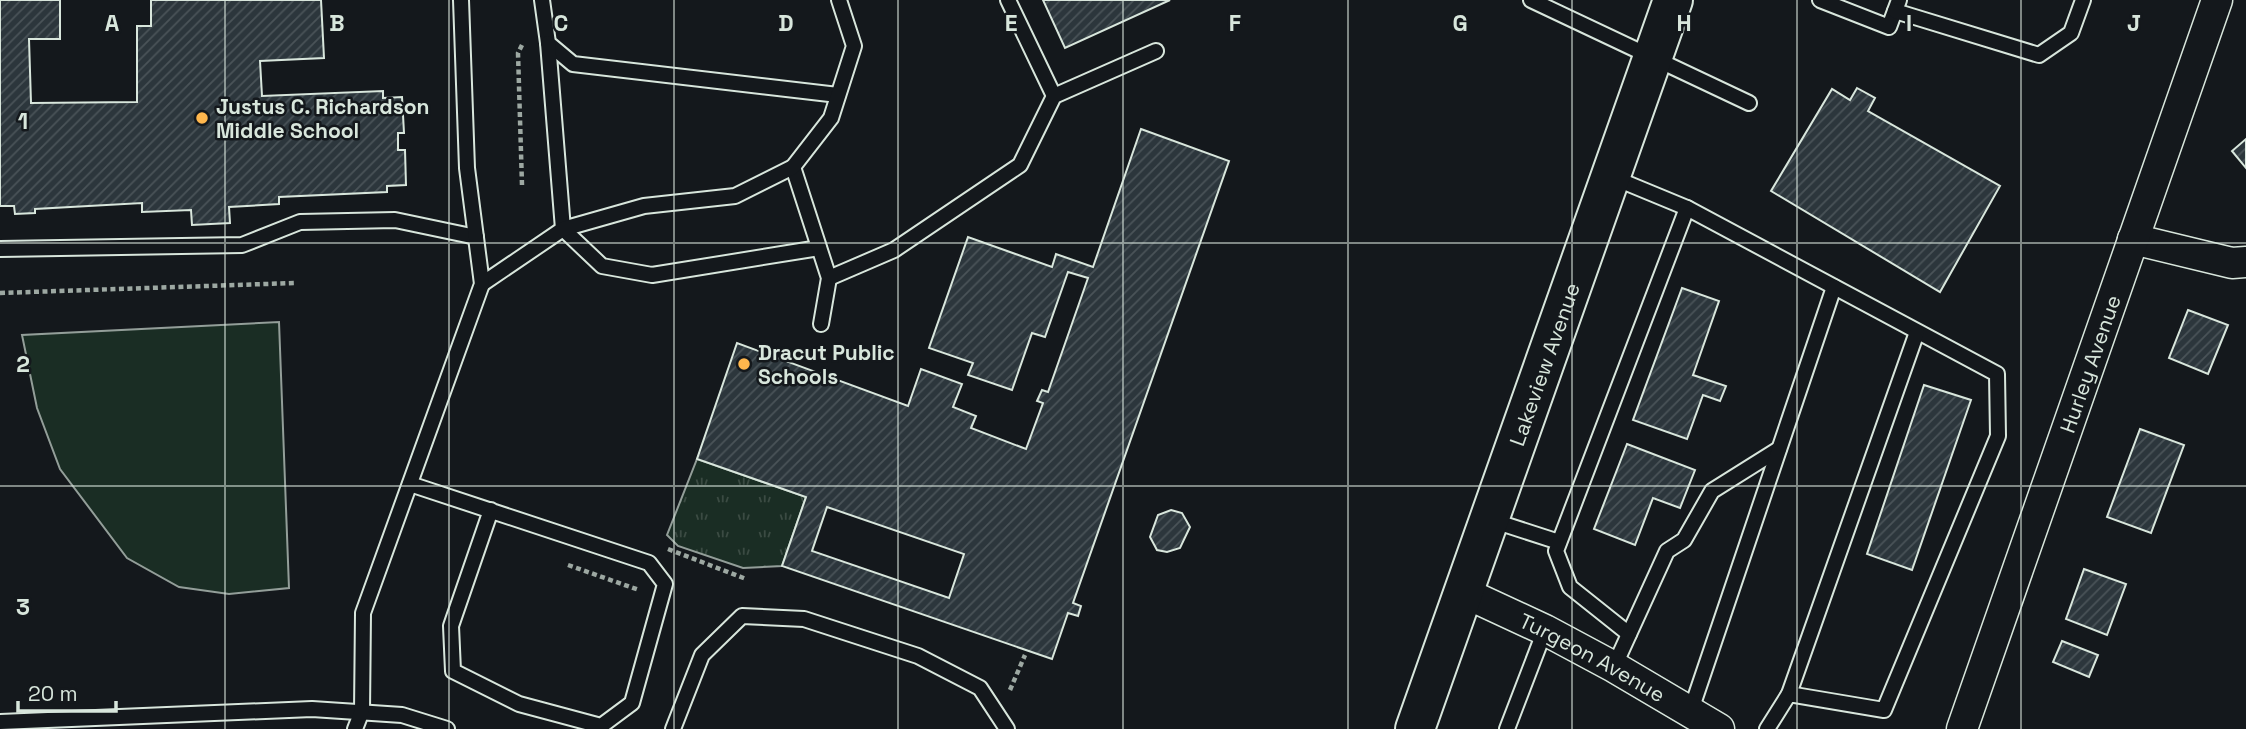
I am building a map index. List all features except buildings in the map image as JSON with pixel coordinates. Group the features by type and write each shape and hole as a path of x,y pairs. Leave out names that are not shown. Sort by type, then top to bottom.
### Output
{"main road":[{"name":"Lakeview Avenue","path":"1415,729 1672,0"}],"street":[{"name":"Hurley Avenue","path":"1962,729 2217,0"},
{"path":"2133,239 2232,264 2246,262"},
{"name":"Turgeon Avenue","path":"1464,592 1545,630 1614,667 1719,729"}],"lane":[{"path":"355,729 362,711 363,613 482,284 467,168 461,0"},
{"path":"542,0 563,229 602,266 652,275 819,248"},
{"path":"482,284 563,229 644,206 735,196 793,167 831,118 854,46 839,0"},
{"path":"1008,0 1054,96"},
{"path":"1531,0 1749,103"},
{"path":"1820,0 1889,27 1897,5 2039,55 2071,33 2083,0"},
{"path":"548,43 573,65 838,96"},
{"path":"828,278 894,250 1020,164 1054,96 1156,51"},
{"path":"793,167 828,278 821,324"},
{"path":"1611,177 1687,208 1997,374 1998,436 1884,710 1788,694"},
{"path":"1629,634 1570,587 1556,551 1687,208"},
{"path":"0,249 242,245 300,222 395,220 476,237"},
{"path":"1690,713 1834,287"},
{"path":"1767,729 1788,694 1917,332"},
{"path":"1614,667 1667,551 1684,540 1712,491 1779,449"},
{"path":"410,484 491,510 649,563 665,584 632,704 601,726 519,704 453,671 451,626 491,510"},
{"path":"1489,520 1559,542"},
{"path":"673,729 702,654 742,616 804,619 918,656 980,688 1007,729"},
{"path":"1507,729 1545,630"},
{"path":"0,722 312,709 402,715 447,729"}],"path":[{"path":"522,30 523,43 518,53 522,185"},
{"path":"0,293 295,284"},
{"path":"668,549 746,579"},
{"path":"568,565 639,591"},
{"path":"1010,690 1025,655"}],"green space":[{"path":"279,322 289,588 229,594 179,587 127,558 60,469 37,408 22,335"},
{"path":"697,459 806,497 782,566 743,568 678,546 667,535"}],"place":[{"name":"Justus C. Richardson Middle School","path":"202,118"},
{"name":"Dracut Public Schools","path":"744,364"}]}
